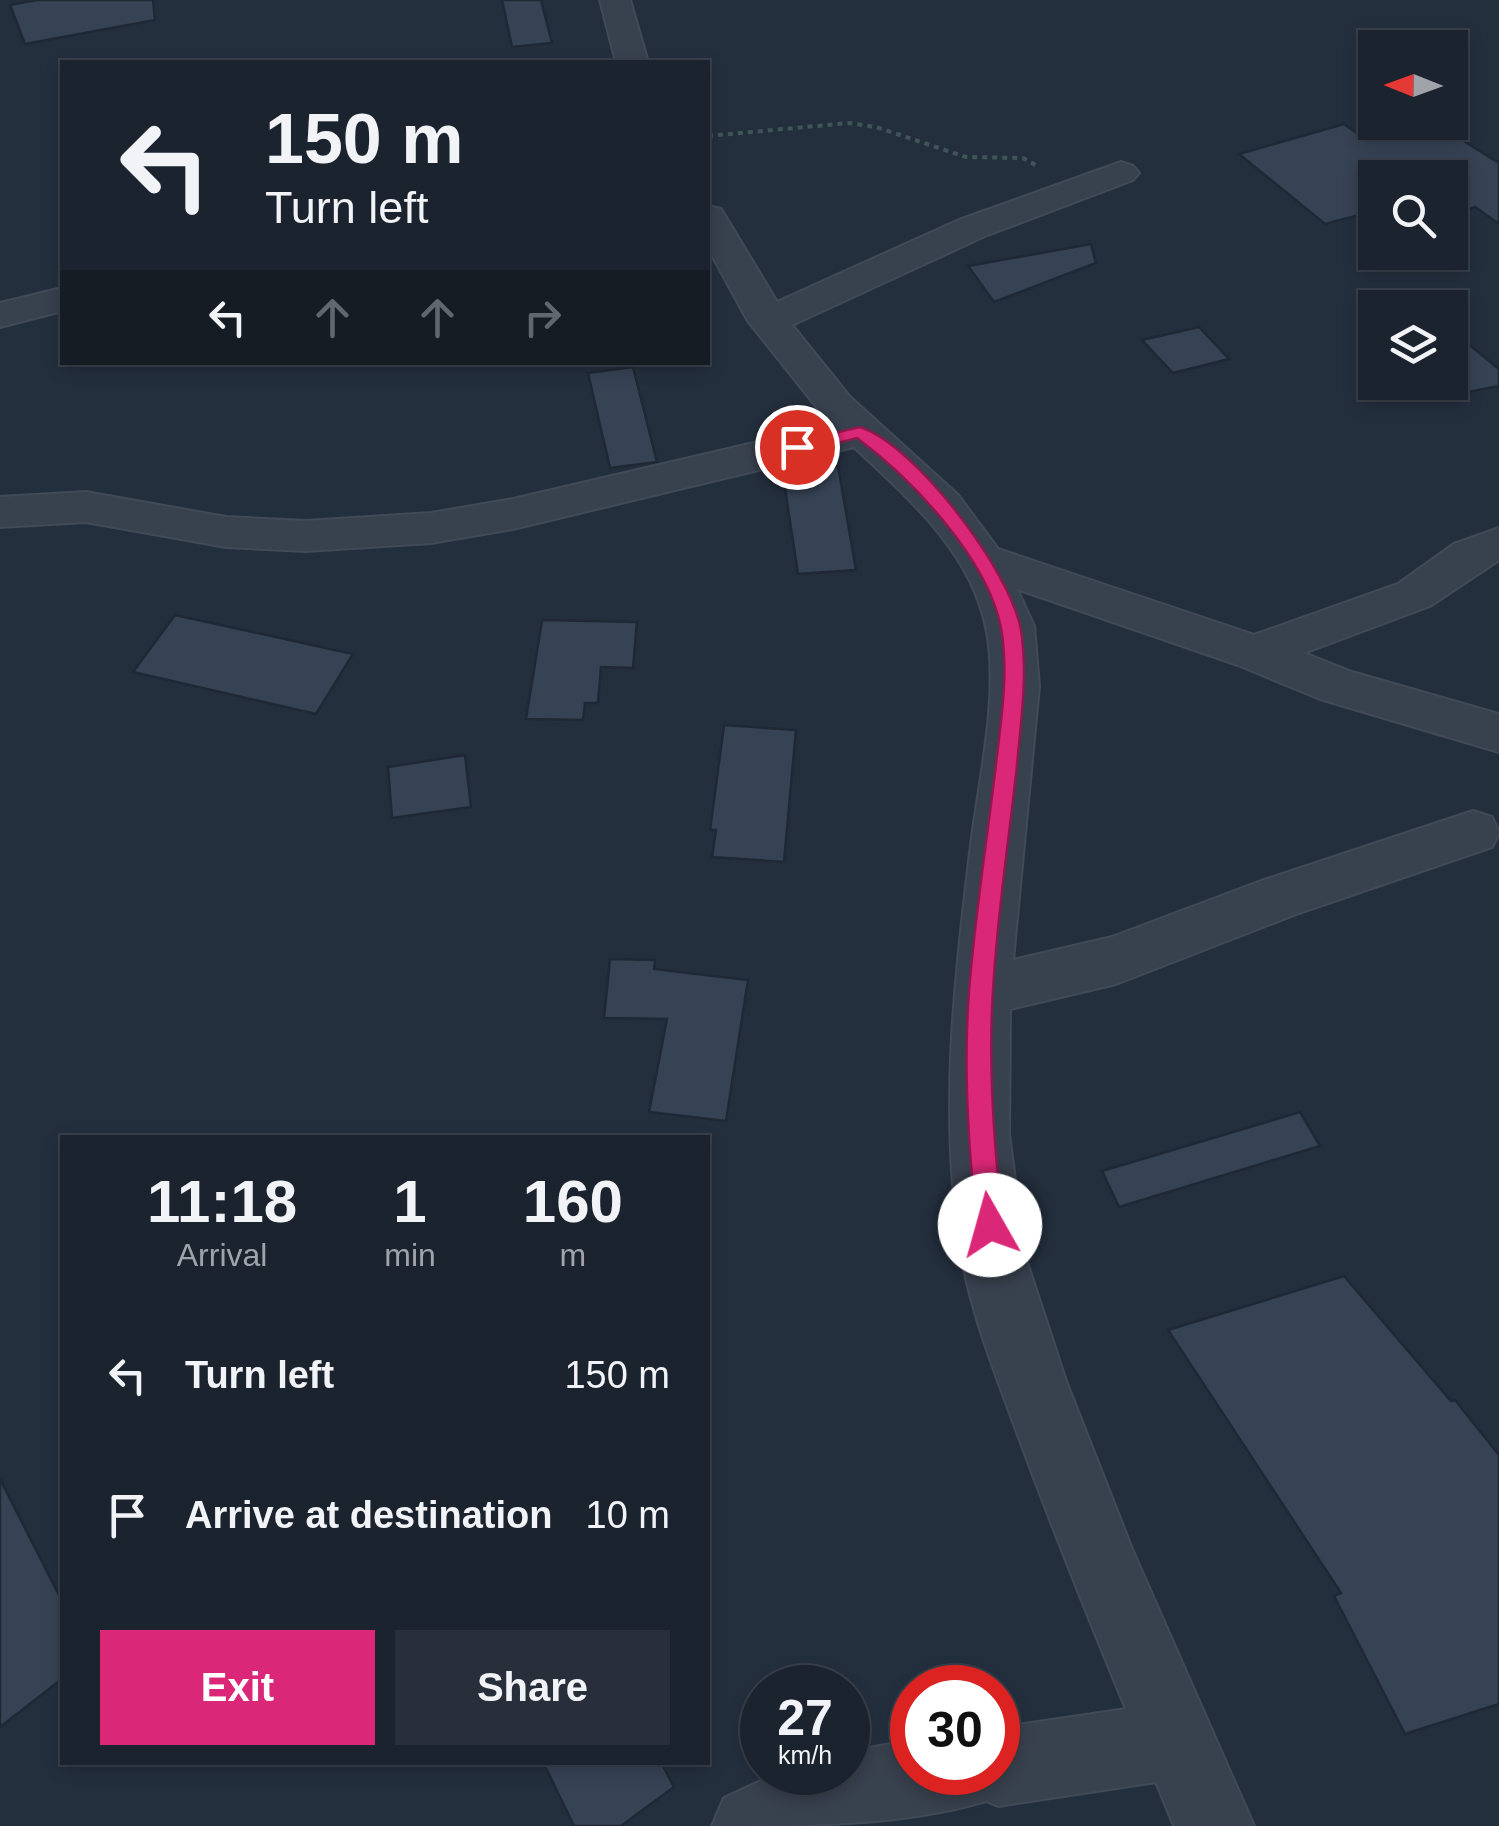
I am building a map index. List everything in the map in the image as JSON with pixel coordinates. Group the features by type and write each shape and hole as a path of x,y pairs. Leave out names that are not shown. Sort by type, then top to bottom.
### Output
{"street":[{"path":"615,0 631,60"},
{"path":"768,321 972,228 1121,173"},
{"path":"710,221 768,321 860,432 896,458 942,506 982,560 1010,626 1015,686 981,992 980,1134 993,1256 1032,1381 1102,1564 1214,1826"},
{"path":"0,315 60,300"},
{"path":"0,512 86,507 226,532 306,536 430,528 532,510 860,432"},
{"path":"1255,653 1414,594 1470,555 1499,543"},
{"path":"982,560 1255,653 1337,686 1499,733"},
{"path":"981,992 1116,960 1280,897 1473,832"},
{"path":"1020,1764 1176,1740"},
{"path":"752,1826 769,1816 890,1784"}],"path":[{"path":"710,136 849,123 876,126 966,157 1023,158 1049,174 1065,193"}],"building":[{"path":"37,0 153,0 155,20 25,44 10,5"},
{"path":"502,0 541,0 552,43 512,47"},
{"path":"1344,124 1358,134 1358,140 1462,140 1499,163 1499,224 1475,207 1468,210 1468,160 1358,160 1358,215 1325,224 1239,154"},
{"path":"1091,244 1096,263 994,302 968,266"},
{"path":"1199,327 1229,359 1173,373 1142,340"},
{"path":"1468,344 1499,369 1499,386 1468,392"},
{"path":"633,367 657,462 610,468 588,373"},
{"path":"838,466 856,570 798,574 782,469"},
{"path":"175,615 353,654 316,714 133,672"},
{"path":"542,620 637,622 633,668 601,667 598,703 585,703 583,720 526,719"},
{"path":"724,725 796,730 784,862 712,857 716,830 710,830"},
{"path":"465,755 471,807 392,818 388,767"},
{"path":"610,959 655,960 654,969 748,980 726,1121 649,1112 667,1019 604,1018"},
{"path":"1300,1112 1320,1146 1119,1207 1102,1171"},
{"path":"1344,1276 1499,1455 1499,1704 1405,1734 1334,1596 1341,1593 1168,1330"},
{"path":"0,1479 60,1597 60,1681 0,1727"},
{"path":"544,1765 663,1765 674,1787 621,1826 574,1826"}],"route":[{"path":"797,447 860,432 896,458 942,506 982,560 1010,626 1015,686 981,992 980,1134 990,1225"}]}
